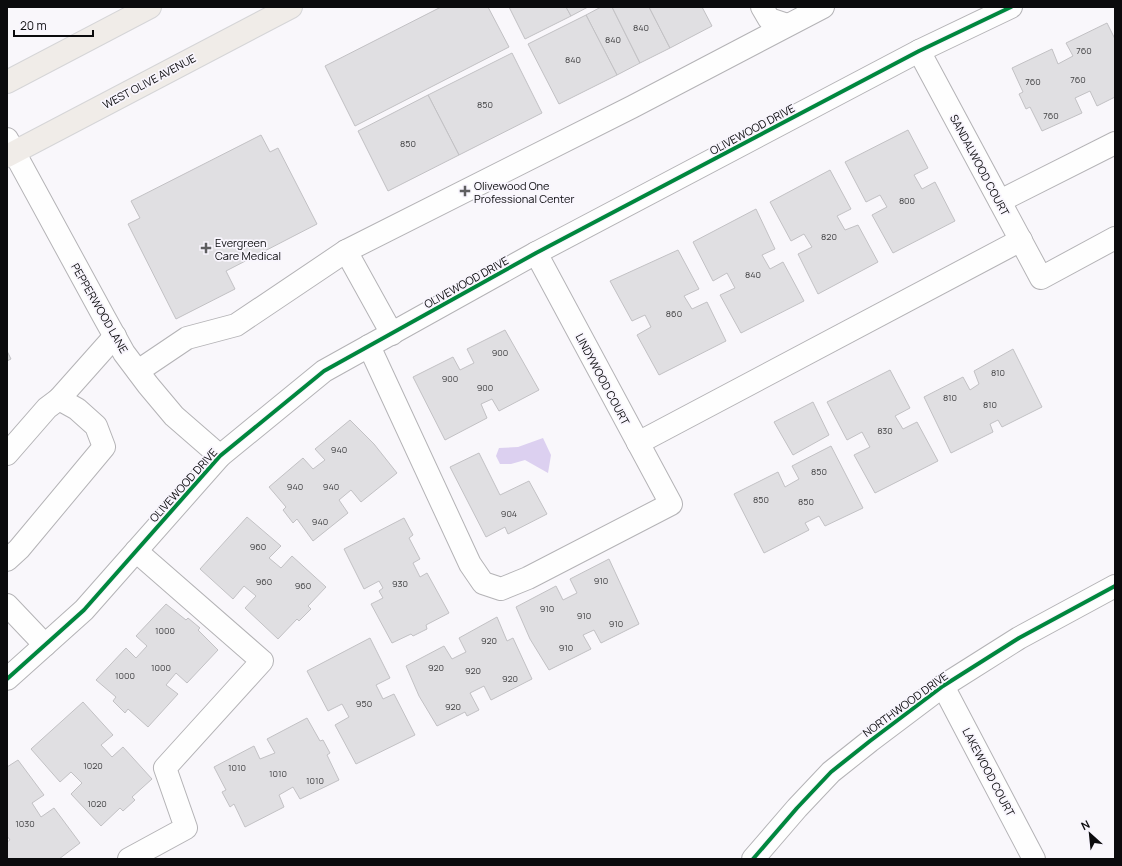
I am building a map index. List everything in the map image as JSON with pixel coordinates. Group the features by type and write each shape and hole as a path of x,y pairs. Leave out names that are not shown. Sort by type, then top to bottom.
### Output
{"main road":[{"path":"7,82 150,7"},
{"name":"WEST OLIVE AVENUE","path":"9,149 291,7"}],"street":[{"path":"762,7 769,19 788,26"},
{"path":"138,371 187,338 236,325 346,251 632,107 823,7"},
{"name":"OLIVEWOOD DRIVE","path":"7,679 84,610 220,456 324,371 536,253 919,51 1011,7"},
{"name":"SANDALWOOD COURT","path":"919,51 1041,278 1115,238"},
{"path":"1000,201 1115,144"},
{"name":"PEPPERWOOD LANE","path":"9,149 124,352 148,385 174,416 220,456"},
{"path":"638,443 1021,240"},
{"path":"346,251 392,334"},
{"name":"LINDYWOOD COURT","path":"369,346 470,564 483,583 501,589 528,578 670,504 536,253"},
{"path":"7,454 47,408 59,399 115,336"},
{"path":"7,560 19,549 104,447 96,426 77,409 59,399"},
{"path":"129,859 186,828 165,768 262,661 136,551"},
{"name":"NORTHWOOD DRIVE","path":"753,859 797,808 831,772 870,741 943,686 1019,638 1115,586"},
{"path":"7,606 45,645"},
{"name":"LAKEWOOD COURT","path":"943,686 1034,859"}],"shaded area":[{"path":"543,438 551,455 548,473 525,460 511,464 500,464 496,456 499,448 518,447"}],"building":[{"path":"441,7 488,7 509,47 355,126 325,66"},
{"path":"509,7 566,7 571,16 525,39"},
{"path":"566,7 588,7 571,16"},
{"path":"601,7 612,7 640,63 617,75 586,15"},
{"path":"612,7 649,7 670,48 640,63"},
{"path":"649,7 702,7 712,26 670,48"},
{"path":"586,15 617,75 559,104 528,44"},
{"path":"1107,23 1115,39 1115,97 1097,106 1090,91 1075,98 1082,113 1042,131 1030,107 1026,109 1019,94 1023,92 1012,68 1052,49 1058,64 1073,56 1066,43"},
{"path":"512,53 542,113 459,155 428,95"},
{"path":"428,95 459,155 388,191 358,131"},
{"path":"908,130 928,168 914,175 922,189 935,182 955,221 893,253 872,215 887,207 880,195 866,202 845,162"},
{"name":"Evergreen Care Medical","path":"261,135 270,152 278,148 317,224 226,271 235,289 176,319 128,224 140,218 131,201"},
{"path":"830,170 851,209 837,216 845,230 858,225 878,262 818,294 798,254 812,247 804,234 791,241 770,202"},
{"path":"756,209 775,249 762,255 770,269 783,262 804,301 741,333 720,295 735,288 727,273 713,281 693,242"},
{"path":"678,250 699,289 684,296 692,309 707,302 726,341 659,375 637,335 651,327 645,315 632,321 610,281"},
{"path":"505,330 539,390 499,411 492,399 481,404 487,418 445,440 413,377 453,357 460,370 474,363 467,349"},
{"path":"1013,349 1042,407 1002,427 998,420 990,424 993,432 951,453 924,397 963,377 970,390 979,384 974,371"},
{"path":"7,351 11,359 7,361"},
{"path":"890,370 910,408 895,416 903,429 917,422 938,461 875,493 854,455 870,447 862,432 847,440 827,402"},
{"path":"813,402 829,435 793,455 774,422"},
{"path":"350,420 374,444 397,473 361,502 351,490 339,500 348,513 313,541 297,519 293,523 283,510 286,507 269,487 303,458 313,469 325,460 315,449"},
{"path":"831,446 863,508 825,526 819,516 805,523 809,530 764,553 734,494 778,472 785,487 799,479 792,466"},
{"path":"479,453 500,495 529,481 547,514 508,534 505,527 486,537 450,467"},
{"path":"247,517 281,546 269,558 281,568 292,556 326,587 308,606 311,609 299,621 297,619 278,639 245,608 256,596 244,586 233,599 200,569"},
{"path":"404,518 413,535 409,538 420,559 413,563 420,577 427,573 449,613 426,625 427,629 413,636 411,634 392,643 371,604 383,598 379,591 383,588 379,581 364,589 344,549"},
{"path":"609,559 639,624 601,643 594,630 583,635 591,649 549,670 530,639 516,607 556,586 563,600 577,593 570,579"},
{"path":"166,604 186,620 188,618 200,628 198,630 218,650 187,683 176,673 166,685 178,694 148,727 128,709 125,713 113,701 116,697 96,680 126,648 136,658 147,646 136,636"},
{"path":"497,617 507,641 513,638 532,679 491,700 484,686 470,693 479,710 467,716 465,712 437,726 419,696 406,666 444,646 452,659 466,652 459,638"},
{"path":"370,638 390,678 376,685 383,699 394,694 415,735 356,764 335,725 349,717 342,704 328,711 307,671"},
{"path":"83,702 113,735 101,745 112,757 123,747 152,779 132,797 135,800 123,811 120,808 101,826 71,794 82,783 71,772 60,782 31,749"},
{"path":"307,718 320,741 323,740 330,753 327,755 339,780 300,799 293,787 279,795 284,807 245,827 234,804 230,807 222,792 226,790 214,767 254,746 260,759 275,753 267,739"},
{"path":"18,760 44,795 32,803 41,817 54,808 80,843 59,859 7,859 7,842 10,840 7,836 7,767"}],"cycle path":[{"path":"7,679 84,610 220,456 324,371 536,253 919,51 1011,7"},
{"path":"753,859 797,808 831,772 870,741 943,686 1019,638 1115,586"}],"place":[{"name":"Olivewood One Professional Center","path":"465,191"},
{"name":"Evergreen Care Medical","path":"206,248"}]}
